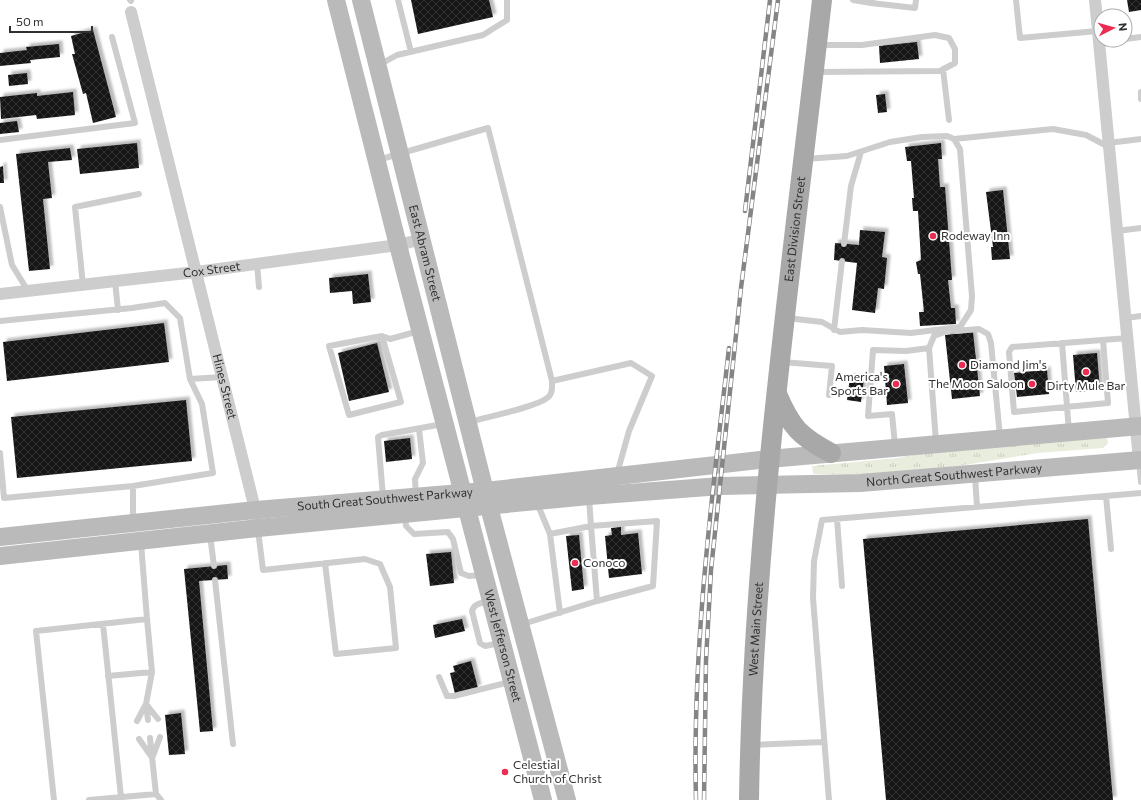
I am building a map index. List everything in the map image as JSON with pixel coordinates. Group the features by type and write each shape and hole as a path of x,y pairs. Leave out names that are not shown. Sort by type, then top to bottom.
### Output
{"main road":[{"name":"East Abram Street","path":"336,0 465,501"},
{"path":"357,0 368,28"},
{"name":"East Abram Street","path":"361,0 423,239 487,499"},
{"name":"East Division Street","path":"769,458 822,0"},
{"path":"777,394 786,416 797,430 809,441 831,453"},
{"path":"769,458 1138,426"},
{"name":"South Great Southwest Parkway","path":"0,556 258,528 405,514 465,501 487,499 617,475 769,458"},
{"name":"West Main Street","path":"749,800 750,745 758,579 769,458"},
{"name":"North Great Southwest Parkway","path":"767,484 860,483 974,472 1140,460"},
{"name":"South Great Southwest Parkway","path":"487,499 536,502 589,496 767,484"},
{"name":"South Great Southwest Parkway","path":"0,537 256,510 416,496 465,501"},
{"name":"West Jefferson Street","path":"487,499 567,800"},
{"name":"West Jefferson Street","path":"465,501 543,800"},
{"path":"503,647 527,647"}],"street":[{"name":"Hines Street","path":"131,5 188,245 256,510 258,528"},
{"path":"1099,48 1138,426 1140,460"},
{"name":"Cox Street","path":"0,294 196,272 398,245 423,239"}],"lane":[{"path":"398,0 411,52"},
{"path":"378,66 397,55 483,35 507,20 507,0"},
{"path":"853,0 915,8 916,0"},
{"path":"1016,0 1020,38 1093,36"},
{"path":"814,72 943,69 955,63 955,49 950,38 935,35 862,45 817,45"},
{"path":"0,140 135,123 112,37"},
{"path":"943,69 949,120"},
{"path":"1141,92 1141,99"},
{"path":"376,160 488,128 552,381 552,391 548,398 536,403 468,422"},
{"path":"804,159 846,156 890,142 922,137 947,136 954,139 1054,128 1086,135 1109,145 1141,140"},
{"path":"786,318 822,322 840,332 862,330 911,333 960,327 971,310 972,289 960,149 954,139"},
{"path":"844,244 851,186 861,152"},
{"path":"83,285 75,207 139,194"},
{"path":"0,207 12,265 28,291"},
{"path":"1117,231 1141,228"},
{"path":"834,330 842,261"},
{"path":"257,264 259,287"},
{"path":"115,281 118,310"},
{"path":"0,321 118,310 165,303 180,318 190,379 202,404 213,473 132,486 4,498 0,453"},
{"path":"1126,318 1141,316"},
{"path":"936,443 929,348 934,336 945,331 979,329 988,334 991,344 1000,437"},
{"path":"382,336 401,402 349,415 330,346 382,336 390,339 420,331"},
{"path":"1103,340 1108,403 1014,412 1009,352 1012,347 1128,338"},
{"path":"1062,344 1069,432"},
{"path":"895,447 892,414 868,416 874,350 906,351 929,348"},
{"path":"780,362 832,366 829,395"},
{"path":"552,381 630,363 652,376 629,432 617,475"},
{"path":"190,379 222,376"},
{"path":"383,499 378,437 382,435 445,424"},
{"path":"416,496 415,479 423,463 419,428"},
{"path":"1140,460 1141,482"},
{"path":"974,472 977,507"},
{"path":"132,486 133,524"},
{"path":"829,800 813,598 814,561 822,520 1141,493"},
{"path":"589,496 597,601"},
{"path":"1106,496 1110,549"},
{"path":"536,502 550,534 560,613"},
{"path":"405,514 406,526 414,534 445,531 451,534 461,573 469,576 484,574"},
{"path":"837,519 842,586"},
{"path":"521,625 597,601 653,586 657,521 591,526 550,534"},
{"path":"258,528 263,570 325,563 365,559 380,564 390,587 396,648 336,654 325,563"},
{"path":"210,534 214,566"},
{"path":"137,721 146,704 152,672 141,541"},
{"path":"215,580 233,744"},
{"path":"54,800 36,630 147,619"},
{"path":"103,624 120,797"},
{"path":"108,676 152,672"},
{"path":"439,677 447,696 454,696 512,682"},
{"path":"146,704 158,719"},
{"path":"146,704 148,720"},
{"path":"150,738 156,794 161,800"},
{"path":"152,757 160,738"},
{"path":"139,739 152,757"},
{"path":"750,745 824,742"},
{"path":"89,800 156,794"}],"green space":[{"path":"1107,437 1108,443 1103,448 1038,453 958,466 876,474 813,474 812,466 898,458 965,445"}],"building":[{"path":"411,0 489,0 493,17 418,34"},
{"path":"1127,0 1141,0 1141,10 1133,11 1133,8 1128,8"},
{"path":"93,30 116,117 93,123 86,93 83,94 72,54 75,54 71,36"},
{"path":"917,42 919,59 880,63 879,46"},
{"path":"59,44 60,57 30,60 31,63 0,66 0,53 27,50 26,47"},
{"path":"27,73 28,84 9,86 8,75"},
{"path":"73,92 75,115 37,119 36,115 1,119 0,97 37,93 37,96"},
{"path":"885,94 887,112 878,113 876,95"},
{"path":"17,121 19,132 0,134 0,123"},
{"path":"137,143 139,168 80,174 77,149"},
{"name":"Rodeway Inn","path":"941,143 942,159 938,159 940,187 945,187 952,280 948,280 951,308 955,308 956,324 920,326 919,312 924,312 920,274 918,274 916,262 921,260 918,211 913,211 912,198 914,198 911,161 907,161 905,147"},
{"path":"70,148 72,160 48,162 52,198 43,199 50,269 29,271 16,154"},
{"path":"3,166 4,183 0,183 0,167"},
{"path":"1003,190 1010,259 992,260 991,247 993,247 986,192"},
{"path":"860,230 885,232 882,257 887,258 884,289 878,288 875,313 852,310 857,263 834,260 835,243 859,245"},
{"path":"368,274 371,302 353,304 352,291 330,293 329,278"},
{"path":"164,323 169,362 7,381 3,342"},
{"name":"Diamond Jim's","path":"973,332 980,396 952,399 945,335"},
{"path":"377,343 389,392 349,401 338,353"},
{"name":"Dirty Mule Bar","path":"1097,353 1100,390 1076,392 1073,355"},
{"name":"America's Sports Bar","path":"904,364 908,403 887,405 884,366"},
{"name":"The Moon Saloon","path":"1047,370 1049,394 1017,397 1014,373"},
{"path":"850,377 864,379 861,402 847,400"},
{"path":"186,400 192,461 17,478 11,417"},
{"path":"410,438 412,459 386,462 384,441"},
{"path":"1088,519 1113,800 886,800 863,539"},
{"path":"621,527 621,535 638,533 642,574 609,578 605,536 612,535 611,528"},
{"name":"Conoco","path":"579,535 584,589 572,591 566,536"},
{"path":"451,552 454,583 430,586 426,554"},
{"path":"227,565 228,579 199,581 213,731 200,732 184,569"},
{"path":"462,619 465,631 435,638 433,625"},
{"path":"471,661 478,688 455,694 450,673 455,672 453,666"},
{"path":"181,713 185,754 169,755 165,715"}],"railway":[{"path":"745,211 770,0"},
{"path":"704,800 706,660 711,570 741,288 778,0"},
{"path":"696,800 697,687 700,630 710,517 729,348"}],"place":[{"name":"Rodeway Inn","path":"933,236"},
{"name":"Diamond Jim's","path":"962,365"},
{"name":"Dirty Mule Bar","path":"1086,372"},
{"name":"America's Sports Bar","path":"896,384"},
{"name":"The Moon Saloon","path":"1032,384"},
{"name":"Conoco","path":"575,563"},
{"name":"Celestial Church of Christ","path":"505,772"}]}
